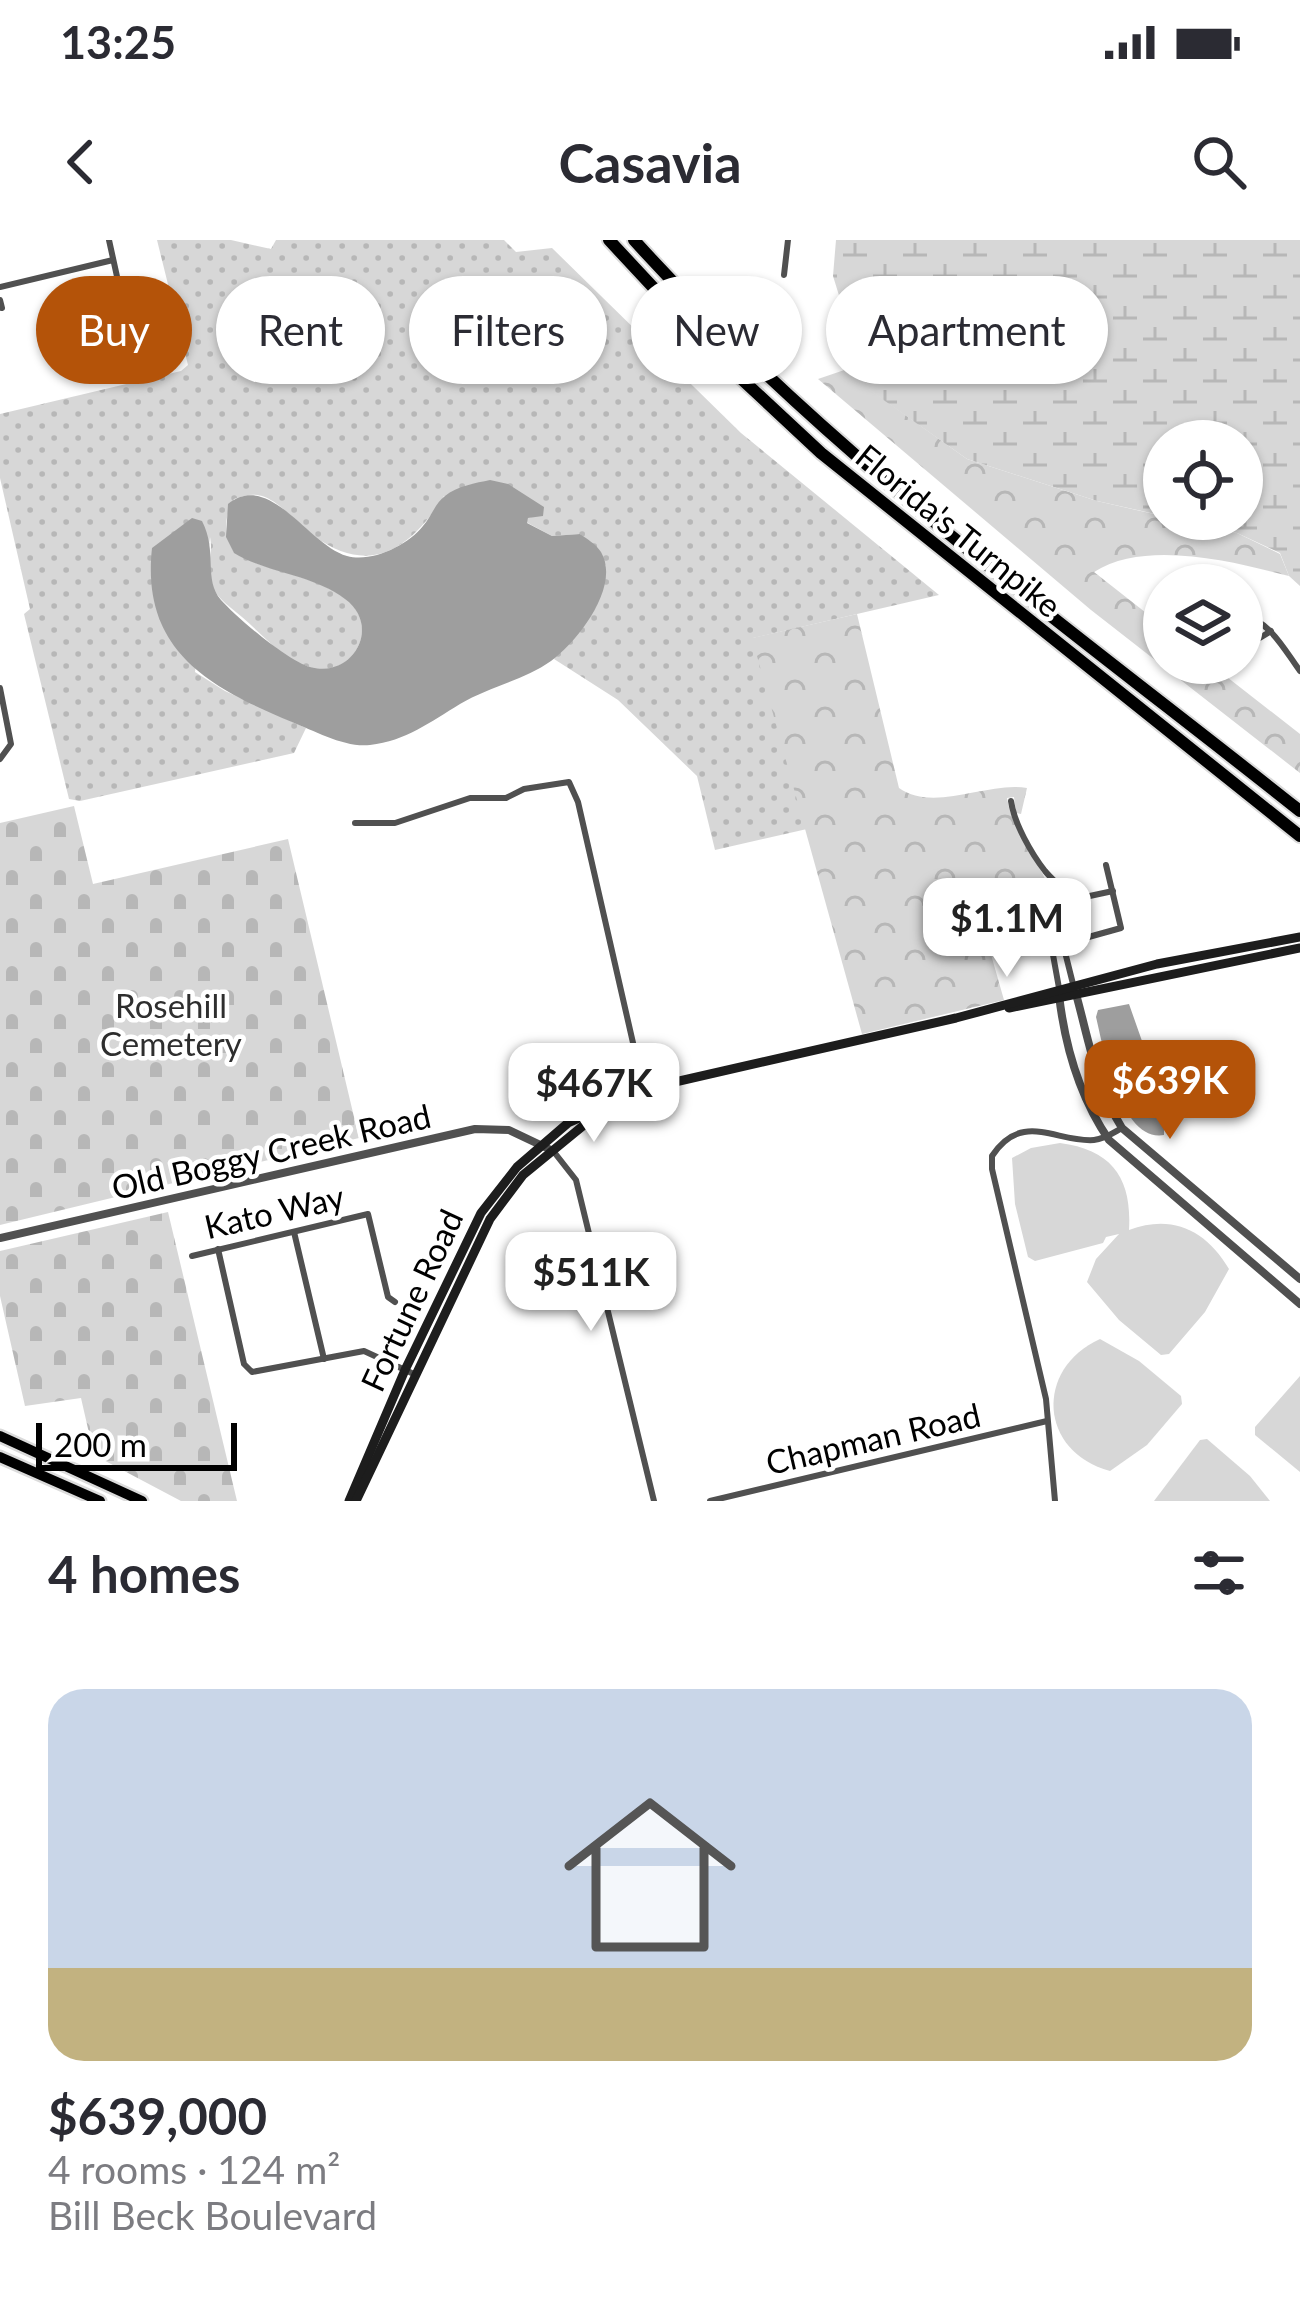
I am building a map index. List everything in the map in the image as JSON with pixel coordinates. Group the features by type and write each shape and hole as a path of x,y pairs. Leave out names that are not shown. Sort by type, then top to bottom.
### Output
{"highway":[{"name":"Florida's Turnpike","path":"609,240 718,357 821,453 1300,836"},
{"name":"Florida's Turnpike","path":"634,240 732,344 834,439 1300,811"},
{"path":"0,1436 142,1501"},
{"path":"0,1456 100,1501"}],"main road":[{"name":"Fortune Road","path":"352,1501 481,1213 499,1187 568,1123 644,1091 1300,937"},
{"name":"Fortune Road","path":"1159,971 1300,948"}],"street":[{"path":"109,240 117,276"},
{"path":"784,274 788,240"},
{"path":"0,286 113,260"},
{"path":"1263,624 1300,670"},
{"path":"1263,636 1271,631"},
{"path":"0,688 11,744 0,759"},
{"path":"355,823 394,823 470,797 506,798 524,789 569,782 578,802 644,1091"},
{"path":"1011,800 1013,814 1046,874 1061,884 1070,900 1078,933 1092,937 1121,928 1106,865"},
{"path":"1044,905 1112,891"},
{"path":"1044,905 1056,916 1095,1072 1122,1128 1300,1279"},
{"path":"1044,905 1076,1078 1087,1107 1126,1158 1300,1304"},
{"path":"1055,1501 1046,1399 992,1156 1011,1136 1027,1132 1054,1131 1091,1140 1122,1128"},
{"name":"Old Boggy Creek Road","path":"0,1238 475,1129 509,1130 546,1147"},
{"path":"546,1147 576,1180 654,1501"},
{"name":"Kato Way","path":"192,1256 368,1214 388,1298 395,1302"},
{"path":"295,1232 325,1359"},
{"path":"218,1250 244,1364 252,1372 364,1351 411,1372"},
{"name":"Chapman Road","path":"710,1501 1047,1421"}],"green space":[{"path":"157,240 231,240 271,249 276,240 504,240 516,252 552,248 581,276 409,276 409,384 607,384 607,302 631,325 631,384 691,384 741,433 939,595 753,638 807,829 715,850 697,776 618,700 554,659 596,607 606,566 580,534 552,536 526,522 539,515 444,496 403,543 371,555 334,548 262,496 234,499 226,525 234,552 346,599 361,623 357,648 338,666 324,669 309,667 281,652 213,587 210,537 195,672 306,728 294,753 80,801 69,799 24,614 30,609 0,478 0,414 126,384 192,384 192,276 166,276"},
{"path":"836,240 1300,240 1300,586 1289,576 1280,553 1252,540 1263,540 1263,420 1143,420 1143,511 967,459 868,389 866,384 1108,384 1108,276 833,276"},
{"path":"826,376 826,384 867,384 967,459 1143,512 1143,540 1251,540 1280,554 1289,576 1263,570 1263,564 1164,555 1115,562 1094,572 1143,610 1143,651 818,379"},
{"path":"857,614 899,788 928,798 1027,788 1021,814 1016,813 1014,797 1007,798 1010,812 1048,886 1052,899 1040,902 1041,909 1054,907 1056,915 984,930 1004,1000 862,1034 752,638"},
{"path":"1186,684 1236,684 1300,734 1300,773"},
{"name":"Rosehill Cemetery","path":"74,806 93,884 288,839 359,1138 0,1225 0,823"},
{"path":"1060,1143 1094,1152 1116,1170 1127,1196 1129,1230 1160,1224 1186,1229 1210,1244 1229,1269 1205,1312 1169,1354 1161,1355 1119,1320 1087,1282 1096,1259 1119,1234 1106,1237 1103,1243 1035,1261 1028,1257 1015,1204 1012,1158 1031,1148"},
{"path":"168,1212 237,1501 181,1501 94,1455 81,1398 25,1406 0,1296 0,1251"},
{"path":"1100,1339 1139,1361 1181,1396 1182,1404 1147,1445 1110,1471 1069,1447 1058,1429 1054,1409 1055,1389 1064,1370"},
{"path":"1300,1376 1300,1472 1255,1435 1255,1427"},
{"path":"1207,1439 1250,1476 1270,1501 1154,1501 1200,1440"}],"shaded area":[{"path":"490,480 508,484 544,507 543,516 528,518 527,523 552,536 580,534 597,547 606,566 601,596 584,627 551,661 406,735 383,743 350,744 261,709 186,660 157,613 151,583 152,548 192,518 202,521 207,532 213,583 229,608 289,657 310,667 339,665 358,648 362,636 356,610 318,584 234,553 226,537 228,504 244,496 259,496 289,513 332,549 357,558 389,551 408,540 450,493"},
{"path":"1129,1004 1155,1078 1164,1135 1149,1133 1125,1109 1104,1049 1098,1010"}]}
